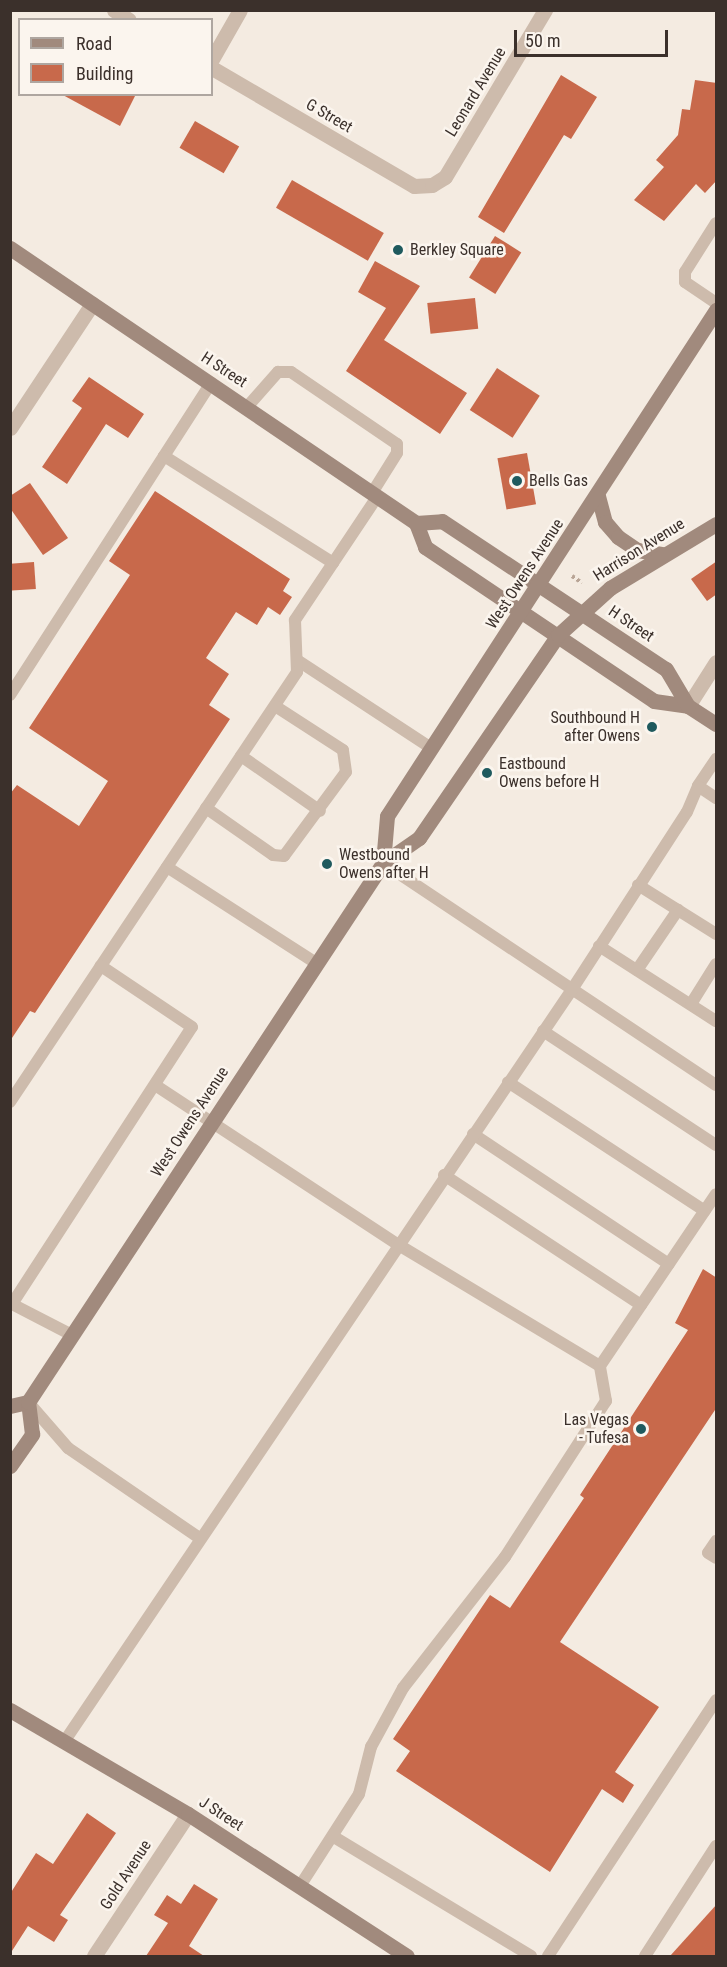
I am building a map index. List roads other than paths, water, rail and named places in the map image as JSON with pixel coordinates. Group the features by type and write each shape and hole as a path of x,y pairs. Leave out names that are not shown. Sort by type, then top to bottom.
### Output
{"main road":[{"name":"H Street","path":"10,248 248,407 416,523 425,547 654,701 688,706 717,724"},
{"name":"West Owens Avenue","path":"383,863 387,816 540,585 717,310"},
{"path":"598,496 605,522 618,537 637,550 663,554"},
{"name":"H Street","path":"416,523 442,521 666,669 688,706"},
{"name":"Harrison Avenue","path":"558,635 580,613 663,554 717,524"},
{"name":"West Owens Avenue","path":"28,1402 383,863 419,838 558,635"},
{"path":"10,1406 28,1402 32,1434 10,1466"},
{"name":"J Street","path":"10,1710 188,1814 300,1886 397,1954"}],"street":[{"path":"213,57 240,10"},
{"name":"Leonard Avenue","path":"432,185 446,177 544,10"},
{"name":"G Street","path":"213,69 414,186 432,185"},
{"path":"10,428 92,304"},
{"path":"688,706 717,662"},
{"name":"Gold Avenue","path":"94,1956 188,1814"}],"lane":[{"path":"717,223 685,272 685,282 717,303"},
{"path":"10,1102 297,672 295,620 375,495 397,453 397,444 291,372 278,372 248,407"},
{"path":"10,696 211,383"},
{"path":"164,456 333,563"},
{"path":"297,660 431,748"},
{"path":"207,808 273,855 284,856 320,811 346,772 348,759 275,706"},
{"path":"241,756 320,811"},
{"path":"64,1742 198,1537 571,991 717,759"},
{"path":"698,786 717,798"},
{"path":"383,863 571,991 717,1085"},
{"path":"167,867 316,963"},
{"path":"638,885 717,934"},
{"path":"637,970 678,910"},
{"path":"599,946 717,1021"},
{"path":"691,1005 717,964"},
{"path":"72,1335 11,1304 192,1027 101,966"},
{"path":"543,1031 717,1145"},
{"path":"508,1082 705,1211"},
{"path":"155,1085 397,1244 600,1366"},
{"path":"473,1134 669,1264"},
{"path":"444,1175 641,1305"},
{"path":"300,1886 334,1837 359,1794 372,1748 403,1688 505,1557 606,1401 600,1366 717,1194"},
{"path":"28,1402 68,1448 198,1537"},
{"path":"717,1540 708,1553 717,1558"},
{"path":"548,1956 717,1700"},
{"path":"334,1837 531,1956"},
{"path":"645,1956 717,1846"}],"place":[{"name":"Berkley Square","path":"398,250"},
{"name":"Bells Gas","path":"517,481"},
{"name":"Southbound H after Owens","path":"652,727"},
{"name":"Eastbound Owens before H","path":"487,773"},
{"name":"Westbound Owens after H","path":"327,864"},
{"name":"Las Vegas - Tufesa","path":"641,1429"}]}
